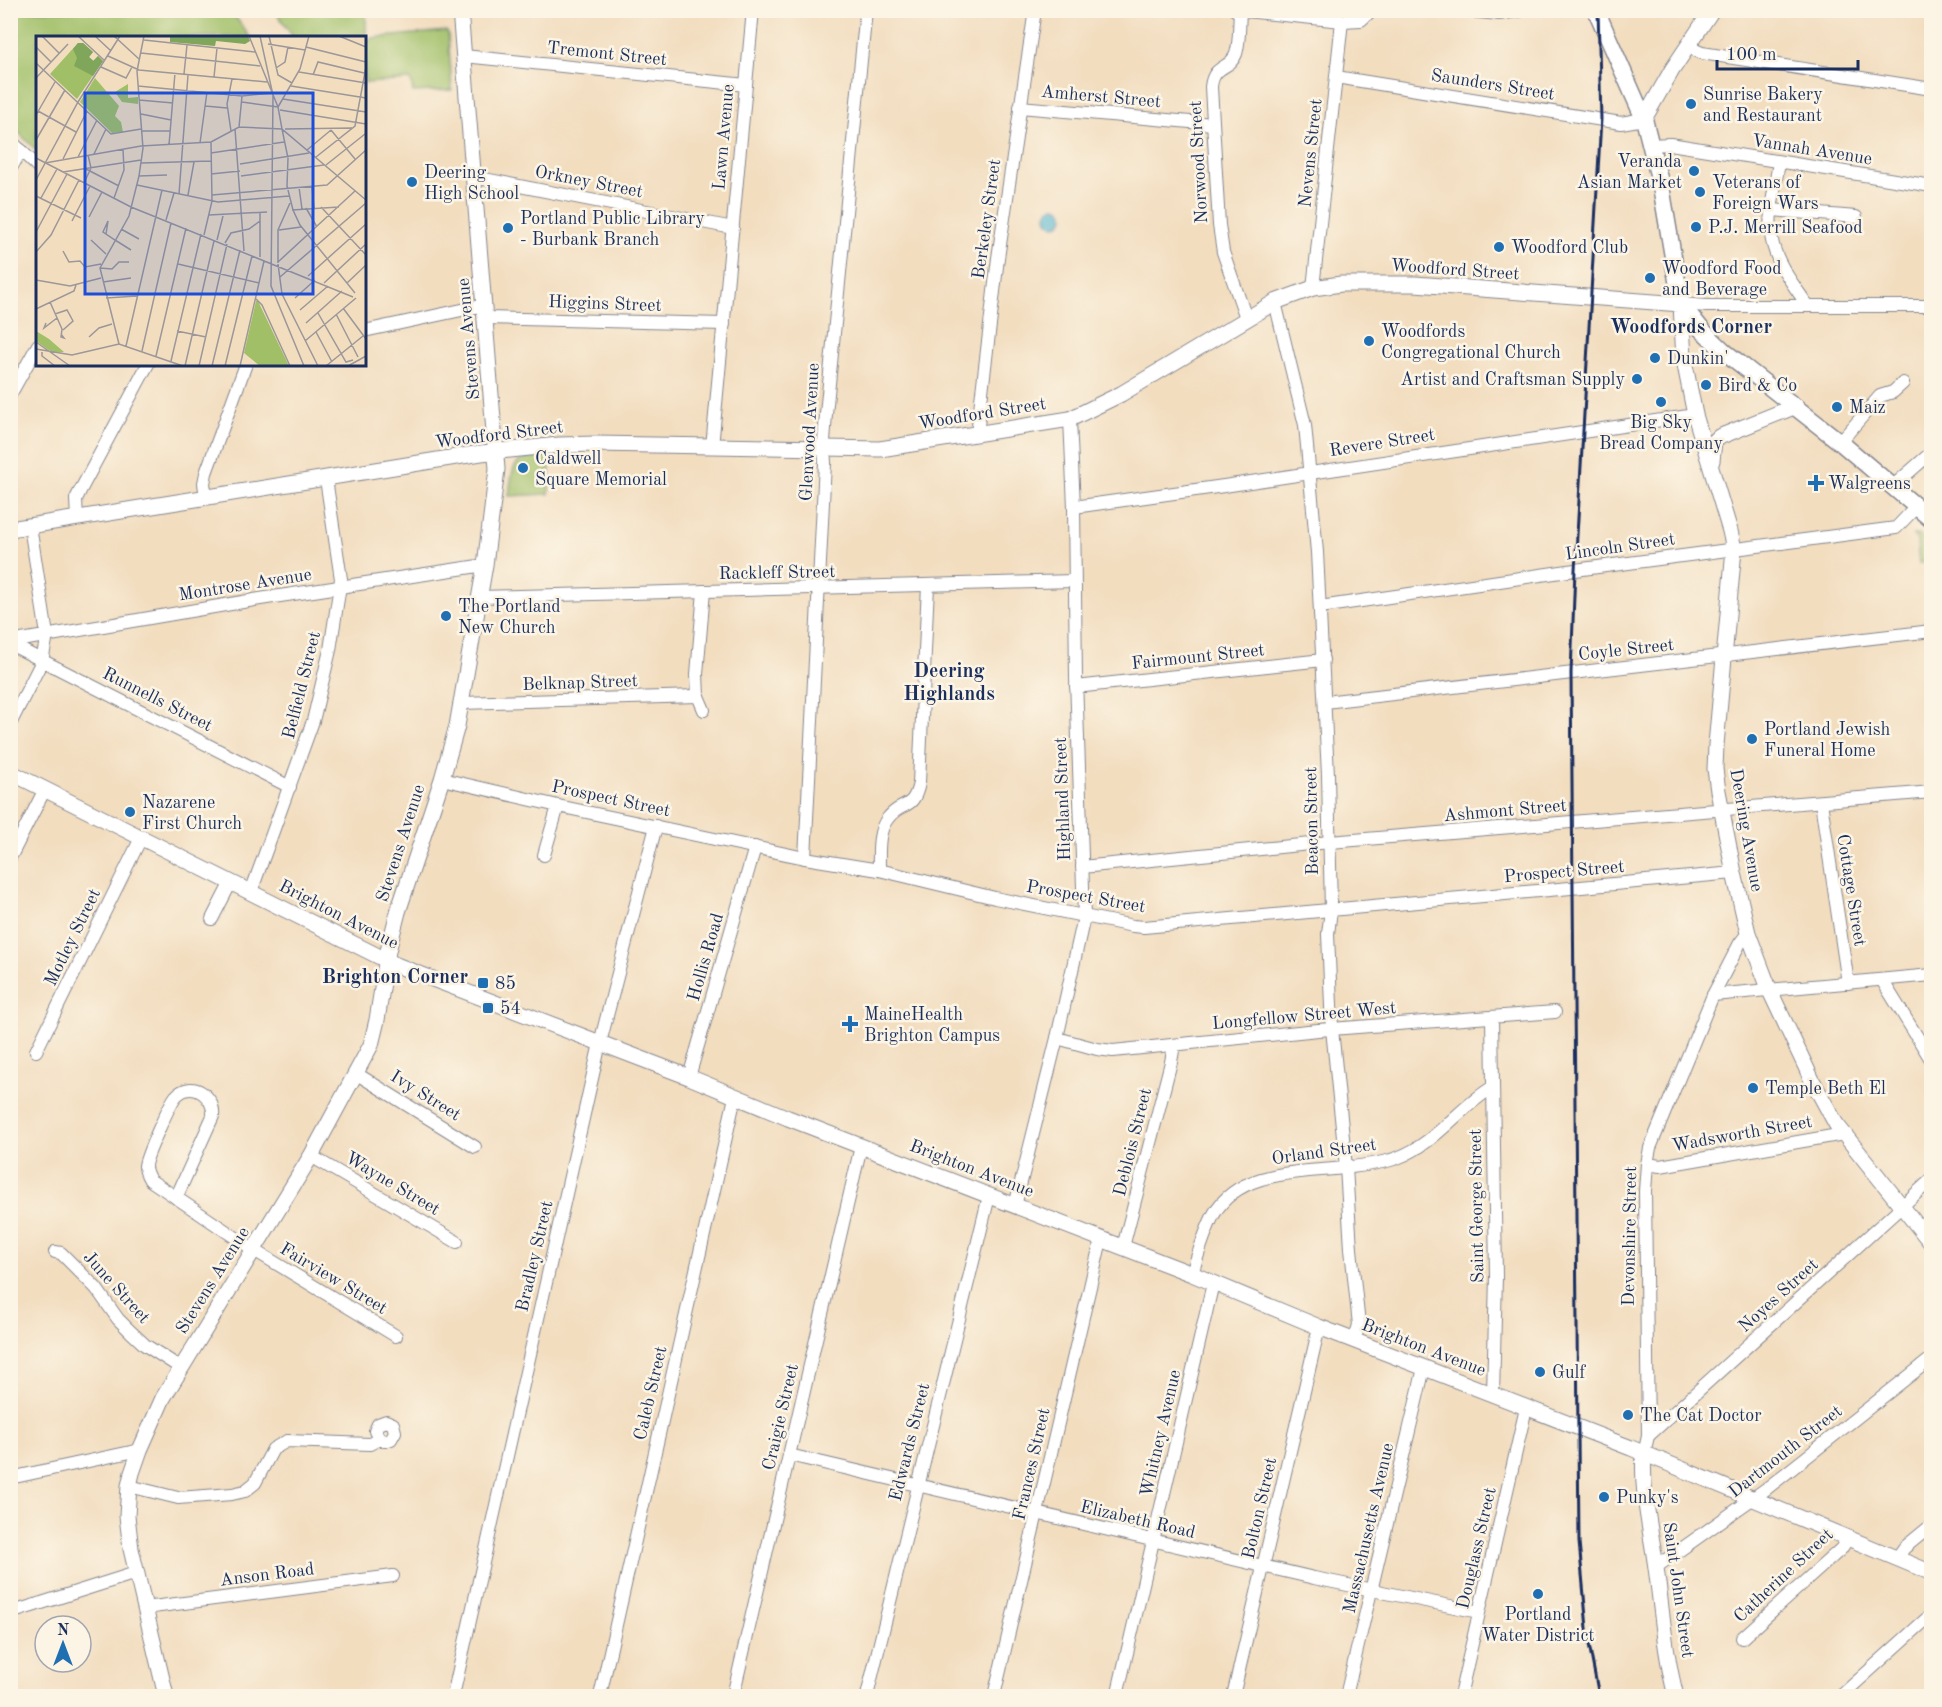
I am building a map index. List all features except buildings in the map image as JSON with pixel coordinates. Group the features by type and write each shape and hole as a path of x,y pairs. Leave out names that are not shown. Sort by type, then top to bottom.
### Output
{"highway":[{"path":"1596,10 1644,119 1667,219 1681,304 1702,330 1725,352 1796,406 1932,520"}],"main road":[{"name":"Stevens Avenue","path":"166,1696 136,1573 127,1516 129,1486 140,1450 164,1398 311,1156 371,1045 386,960 398,912 454,742 462,703 496,490 496,452 460,10"},
{"path":"1644,119 1672,70 1712,10"},
{"name":"Woodford Street","path":"10,529 496,452 559,445 880,450 1070,418 1123,393 1275,302 1313,288 1341,284 1439,285 1527,294 1681,304"},
{"name":"Deering Avenue","path":"1681,304 1684,360 1697,421 1734,549 1715,769 1721,810 1748,933 1770,991 1836,1124 1932,1244"},
{"path":"1712,470 1712,451 1714,442 1719,437 1796,406"},
{"name":"Brighton Avenue","path":"10,772 386,960 1192,1274 1318,1327 1754,1498 1932,1573"},
{"name":"Saint John Street","path":"1644,1454 1643,1482 1676,1696"}],"street":[{"name":"Lawn Avenue","path":"712,447 753,10"},
{"name":"Glenwood Avenue","path":"805,858 826,414 866,10"},
{"name":"Berkeley Street","path":"977,434 998,258 1035,10"},
{"path":"1235,10 1342,21 1361,20 1372,10"},
{"path":"1458,10 1498,14 1523,10"},
{"name":"Norwood Street","path":"1240,11 1236,53 1232,61 1218,70 1212,78 1219,225 1223,252 1246,318"},
{"name":"Nevens Street","path":"1313,288 1342,21"},
{"path":"1688,47 1702,53 1932,88"},
{"name":"Tremont Street","path":"464,56 746,85"},
{"name":"Saunders Street","path":"1336,77 1621,123 1644,119"},
{"name":"Amherst Street","path":"1020,107 1214,124"},
{"path":"10,140 36,164"},
{"name":"Vannah Avenue","path":"1651,145 1670,144 1932,186"},
{"path":"10,170 21,150"},
{"path":"1779,162 1770,226 1773,245 1777,257 1808,306"},
{"name":"Orkney Street","path":"474,177 733,228"},
{"path":"1772,210 1856,217"},
{"name":"Beacon Street","path":"1275,302 1300,401 1311,473 1325,702 1330,843 1331,910 1328,934 1332,1029 1359,1324 1354,1341"},
{"name":"Woodford Street","path":"1681,304 1932,306"},
{"name":"Higgins Street","path":"366,331 485,311 724,324"},
{"path":"10,395 36,349"},
{"path":"77,519 76,499 80,490 147,366"},
{"path":"206,498 204,483 206,473 245,366"},
{"path":"1840,442 1880,396 1893,392 1903,383"},
{"name":"Highland Street","path":"1015,1206 1057,1038 1084,916 1070,418"},
{"path":"1697,421 1713,436 1719,437"},
{"name":"Revere Street","path":"1074,507 1697,421"},
{"path":"1892,487 1932,452"},
{"name":"Belfield Street","path":"252,892 313,721 322,689 341,586 326,479"},
{"name":"Lincoln Street","path":"1320,607 1896,528 1916,507"},
{"path":"10,724 42,661 47,635 30,526"},
{"name":"Montrose Avenue","path":"10,643 341,586 485,565"},
{"name":"Rackleff Street","path":"480,597 1074,581"},
{"path":"879,870 882,828 889,817 910,803 916,796 919,783 928,585"},
{"path":"704,591 697,675 698,696 704,710"},
{"name":"Coyle Street","path":"1325,702 1932,631"},
{"name":"Runnells Street","path":"10,643 290,787"},
{"name":"Fairmount Street","path":"1076,687 1323,660"},
{"name":"Belknap Street","path":"462,703 698,696"},
{"name":"Prospect Street","path":"442,779 558,806 805,858 879,870 995,898 1144,927 1734,873"},
{"path":"10,858 45,789"},
{"name":"Ashmont Street","path":"1082,867 1330,843 1932,792"},
{"name":"Cottage Street","path":"1821,802 1848,982"},
{"path":"544,855 558,806"},
{"name":"Bradley Street","path":"453,1696 600,1043 656,826"},
{"name":"Motley Street","path":"36,1051 141,838"},
{"name":"Hollis Road","path":"689,1077 755,847"},
{"path":"212,920 231,882"},
{"name":"Devonshire Street","path":"1644,1454 1648,1436 1645,1203 1650,1148 1713,995 1740,943 1748,933"},
{"path":"1713,995 1932,975"},
{"path":"1882,980 1932,1061"},
{"name":"Longfellow Street West","path":"1057,1038 1113,1051 1332,1029 1555,1012"},
{"name":"Saint George Street","path":"1492,1018 1496,1242 1493,1395"},
{"name":"Deblois Street","path":"1123,1247 1174,1045"},
{"name":"Ivy Street","path":"357,1074 476,1147"},
{"name":"Orland Street","path":"1192,1274 1206,1231 1215,1212 1227,1197 1242,1187 1273,1176 1397,1158 1413,1151 1442,1131 1476,1097 1493,1087"},
{"name":"Fairview Street","path":"176,1198 213,1113 210,1099 202,1092 195,1090 184,1091 173,1100 146,1163 146,1174 152,1182 176,1198 254,1250 396,1336"},
{"name":"Caleb Street","path":"600,1696 735,1097"},
{"name":"Wadsworth Street","path":"1647,1164 1659,1166 1844,1134"},
{"name":"Craigie Street","path":"733,1696 861,1146"},
{"name":"Wayne Street","path":"311,1156 457,1242"},
{"name":"Noyes Street","path":"1648,1436 1932,1179"},
{"name":"Edwards Street","path":"867,1696 989,1196"},
{"name":"Frances Street","path":"994,1696 1101,1240"},
{"name":"June Street","path":"55,1252 61,1253 96,1287 118,1319 145,1345 181,1368"},
{"name":"Whitney Avenue","path":"1118,1696 1213,1283"},
{"name":"Bolton Street","path":"1233,1696 1318,1327"},
{"name":"Dartmouth Street","path":"1656,1568 1754,1498 1932,1358"},
{"name":"Massachusetts Avenue","path":"1346,1696 1424,1368"},
{"name":"Douglass Street","path":"1460,1696 1526,1408"},
{"path":"129,1486 178,1498 232,1494 245,1491 255,1483 273,1449 287,1441 368,1444 379,1439"},
{"path":"10,1478 140,1450"},
{"name":"Elizabeth Road","path":"789,1455 1154,1541 1479,1612"},
{"path":"1897,1558 1904,1548 1932,1525"},
{"name":"Catherine Street","path":"1742,1638 1841,1549 1848,1538"},
{"path":"10,1613 136,1573"},
{"name":"Anson Road","path":"145,1608 393,1576"},
{"path":"1840,1696 1932,1614"}],"green space":[{"path":"10,11 231,11 249,36 36,36 36,150 11,125"},
{"path":"275,11 366,11 366,36 292,36"},
{"path":"446,31 452,90 413,92 411,80 366,83 366,44 372,38"},
{"path":"550,453 549,494 509,496 512,475 517,463 529,457"},
{"path":"1913,535 1919,535 1931,545 1931,583 1929,562 1919,563 1917,540"}],"water":[{"path":"1055,207 1061,210 1064,216 1061,222 1055,225 1049,222 1046,216 1049,210"}],"railway":[{"path":"1598,10 1601,119 1571,673 1579,1542 1588,1639 1599,1696"}],"place":[{"name":"Sunrise Bakery and Restaurant","path":"1691,104"},
{"name":"Veranda Asian Market","path":"1694,171"},
{"name":"Deering High School","path":"412,182"},
{"name":"Veterans of Foreign Wars","path":"1700,192"},
{"name":"P.J. Merrill Seafood","path":"1696,227"},
{"name":"Portland Public Library - Burbank Branch","path":"508,228"},
{"name":"Woodford Club","path":"1499,247"},
{"name":"Woodford Food and Beverage","path":"1650,278"},
{"name":"Woodfords Congregational Church","path":"1369,341"},
{"name":"Dunkin'","path":"1655,358"},
{"name":"Artist and Craftsman Supply","path":"1637,379"},
{"name":"Bird & Co","path":"1706,385"},
{"name":"Big Sky Bread Company","path":"1661,402"},
{"name":"Maiz","path":"1837,407"},
{"name":"Caldwell Square Memorial","path":"523,468"},
{"name":"Walgreens","path":"1816,483"},
{"name":"The Portland New Church","path":"446,616"},
{"name":"Portland Jewish Funeral Home","path":"1752,739"},
{"name":"Nazarene First Church","path":"130,812"},
{"name":"85","path":"483,983"},
{"name":"54","path":"488,1008"},
{"name":"MaineHealth Brighton Campus","path":"850,1024"},
{"name":"Temple Beth El","path":"1753,1088"},
{"name":"Gulf","path":"1540,1372"},
{"name":"The Cat Doctor","path":"1628,1415"},
{"name":"Punky's","path":"1604,1497"},
{"name":"Portland Water District","path":"1538,1594"}],"district":[{"name":"Woodfords Corner","path":"1691,326"},
{"name":"Deering Highlands","path":"949,682"},
{"name":"Brighton Corner","path":"395,976"}]}
